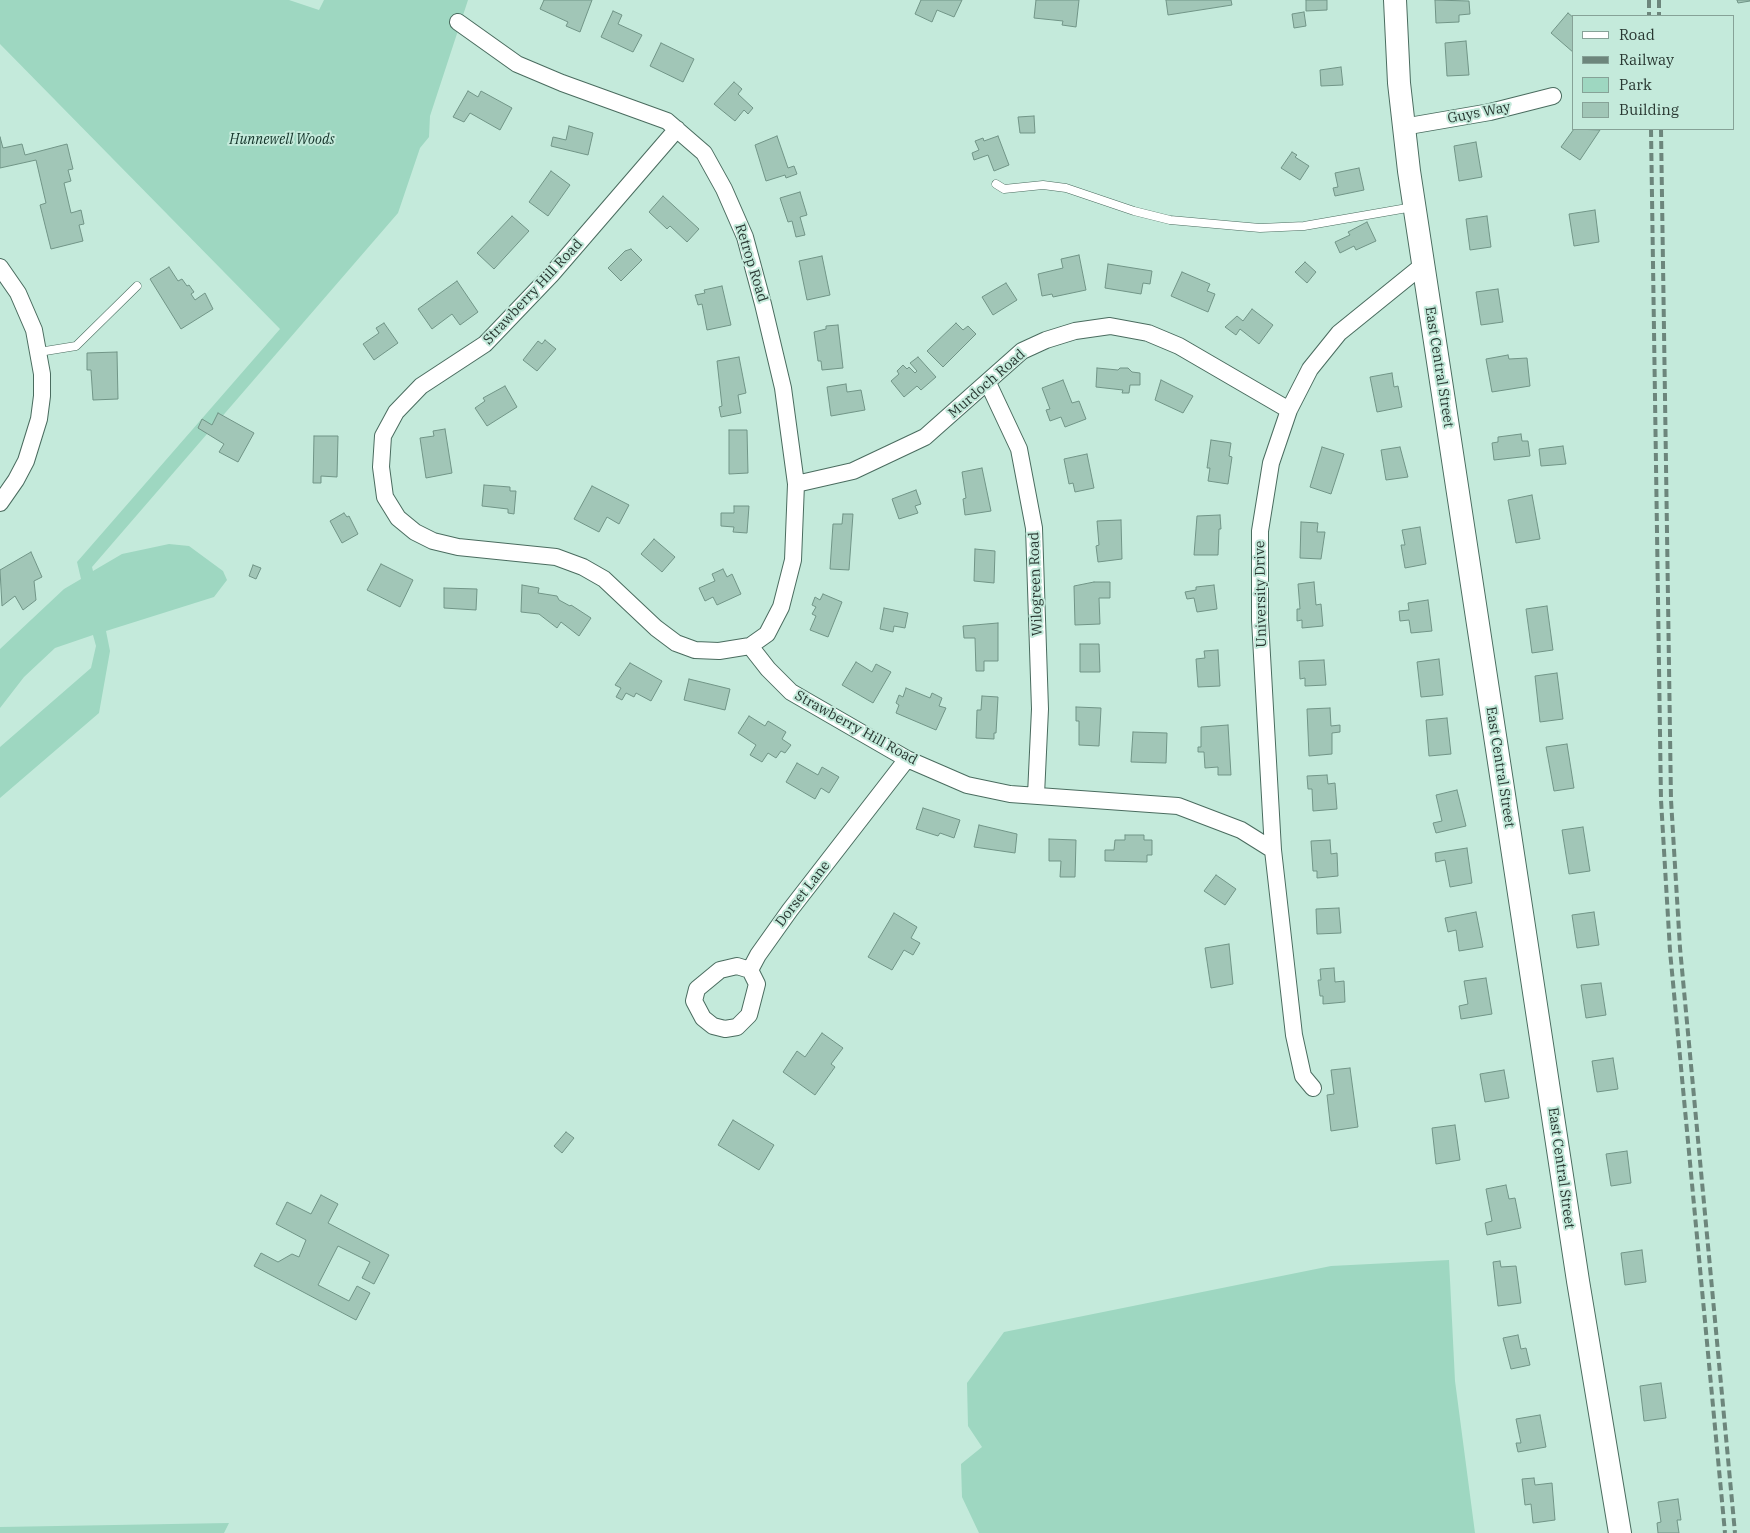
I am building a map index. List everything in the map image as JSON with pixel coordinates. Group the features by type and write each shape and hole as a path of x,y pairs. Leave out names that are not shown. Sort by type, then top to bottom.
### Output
{"main road":[{"name":"East Central Street","path":"1395,0 1403,127 1414,207 1578,1281 1620,1533"}],"street":[{"name":"Retrop Road","path":"458,22 517,64 562,83 667,121 704,153 724,190 745,237 764,304 783,388 796,484 793,560 781,607 767,634 750,646"},
{"name":"Guys Way","path":"1403,127 1490,112 1553,96"},
{"name":"Strawberry Hill Road","path":"677,128 551,275 485,344 421,386 396,412 383,436 381,467 385,497 398,518 415,532 433,541 458,547 556,557 583,567 604,579 656,628 676,644 695,650 718,651 750,646 768,669 791,692 907,759 967,784 1010,794 1178,806 1241,830 1274,850"},
{"name":"University Drive","path":"1313,1088 1303,1076 1294,1035 1274,850 1260,620 1260,531 1271,463 1289,410 1310,369 1338,333 1423,266"},
{"path":"0,267 27,310 39,352 42,396 34,440 16,480 0,503"},
{"name":"Murdoch Road","path":"796,484 853,471 925,438 1022,351 1046,340 1075,331 1110,326 1148,333 1178,346 1289,410"},
{"name":"Wilogreen Road","path":"988,383 1019,449 1034,528 1040,709 1036,795"},
{"name":"Dorset Lane","path":"750,970 758,955 790,910 907,759"},
{"path":"737,966 750,970 757,984 749,1015 737,1027 725,1030 713,1026 703,1018 694,1001 697,989 720,970 737,966"}],"lane":[{"path":"996,184 1004,189 1043,185 1066,188 1134,211 1170,220 1260,228 1304,226 1414,207"},
{"path":"39,352 76,346 136,286"}],"green space":[{"name":"Hunnewell Woods","path":"0,0 289,0 319,10 324,0 468,0 430,116 429,137 420,148 398,213 92,567 93,571 122,554 169,544 189,546 223,571 227,580 214,597 106,631 110,651 99,713 0,798 0,747 91,668 96,646 93,635 55,648 24,677 0,708 0,649 64,589 81,579 77,562 280,329 0,44"},
{"path":"1449,1260 1455,1381 1475,1533 979,1533 962,1497 961,1464 982,1447 968,1426 967,1383 1004,1332 1331,1266"},
{"path":"229,1523 224,1533 0,1533 0,1527"}],"building":[{"path":"544,0 592,0 580,32 566,26 568,22 540,9"},
{"path":"921,0 962,0 954,17 937,10 932,22 915,14"},
{"path":"1036,0 1079,0 1076,27 1062,25 1063,21 1034,18"},
{"path":"1166,0 1231,0 1232,5 1168,15"},
{"path":"1306,0 1327,0 1327,10 1306,11"},
{"path":"1435,0 1469,1 1470,14 1459,15 1459,22 1436,23"},
{"path":"1737,0 1750,0 1750,1 1738,3"},
{"path":"613,11 622,15 618,24 642,35 633,52 601,37"},
{"path":"1304,12 1306,26 1294,28 1292,14"},
{"path":"1568,13 1572,16 1572,51 1551,33"},
{"path":"1466,41 1469,75 1447,76 1445,43"},
{"path":"661,43 694,59 683,82 650,66"},
{"path":"1341,67 1343,85 1321,86 1320,70"},
{"path":"734,82 742,89 738,94 753,108 748,114 744,110 735,121 714,104"},
{"path":"468,91 478,97 481,91 512,108 500,130 470,113 464,122 453,117"},
{"path":"1034,116 1035,133 1020,133 1018,117"},
{"path":"569,126 593,133 588,155 551,146 553,137 566,140"},
{"path":"1573,130 1600,130 1580,160 1561,147"},
{"path":"777,136 788,168 794,166 797,174 786,178 785,175 766,181 755,145"},
{"path":"998,136 1009,165 994,171 988,155 974,160 972,153 979,150 975,141 983,138 984,141"},
{"path":"0,137 3,148 22,144 25,155 67,144 73,169 68,170 71,181 64,183 71,213 81,210 84,224 79,225 83,241 51,249 40,205 46,203 36,160 0,168"},
{"path":"1476,142 1482,177 1459,181 1454,146"},
{"path":"1292,152 1297,155 1295,157 1309,166 1300,180 1281,168"},
{"path":"1359,168 1364,190 1335,196 1333,188 1338,187 1335,173"},
{"path":"551,171 570,185 548,216 529,202"},
{"path":"800,192 807,215 800,217 805,235 796,237 792,221 788,222 780,198"},
{"path":"663,196 699,229 687,242 670,226 667,229 649,212"},
{"path":"1595,210 1599,242 1574,246 1569,214"},
{"path":"512,216 529,231 494,269 477,253"},
{"path":"1487,216 1491,247 1470,250 1466,219"},
{"path":"1367,222 1376,241 1356,250 1354,246 1340,253 1335,242 1350,235 1348,232"},
{"path":"631,249 642,260 621,281 608,268 625,251"},
{"path":"1079,255 1086,290 1053,297 1052,294 1042,296 1038,274 1063,268 1061,259"},
{"path":"822,256 830,295 807,300 799,261"},
{"path":"1305,262 1316,272 1307,283 1295,272"},
{"path":"1108,264 1152,271 1150,284 1143,283 1141,294 1105,288"},
{"path":"169,267 178,281 182,279 187,286 189,285 194,292 191,294 195,300 205,293 213,309 181,329 150,279"},
{"path":"1182,272 1210,284 1207,291 1215,294 1208,312 1171,296"},
{"path":"457,281 478,312 460,325 452,314 432,329 418,309"},
{"path":"1006,283 1017,300 993,315 982,297"},
{"path":"722,286 731,325 707,330 702,304 698,305 695,295 705,293 704,290"},
{"path":"1498,289 1503,322 1481,325 1476,292"},
{"path":"1252,309 1273,325 1259,344 1240,329 1236,335 1225,327 1237,316 1243,321"},
{"path":"384,323 398,343 374,360 363,344 379,333 376,328"},
{"path":"956,323 963,330 968,326 976,334 943,367 927,351"},
{"path":"838,325 843,368 822,370 821,361 818,361 814,332 826,329 826,326"},
{"path":"545,340 556,349 537,371 523,360 538,341 542,344"},
{"path":"117,352 118,399 93,400 91,370 87,370 87,353"},
{"path":"1508,355 1509,359 1527,358 1530,386 1492,392 1486,359"},
{"path":"739,357 746,393 738,395 741,413 721,417 719,407 722,406 717,361"},
{"path":"918,357 936,377 921,390 917,386 904,397 891,381 899,374 897,371 903,365 907,369 909,367 915,373 917,371 910,363"},
{"path":"1097,368 1118,370 1120,368 1128,368 1132,372 1140,373 1140,385 1130,385 1129,393 1122,393 1123,390 1096,387"},
{"path":"1392,373 1394,387 1398,386 1402,407 1377,412 1370,377"},
{"path":"1063,380 1072,403 1079,401 1086,419 1065,427 1061,417 1050,421 1046,410 1050,409 1042,388"},
{"path":"1161,380 1193,396 1183,413 1155,400"},
{"path":"846,384 847,392 861,390 865,410 831,416 827,387"},
{"path":"505,386 517,407 487,426 475,408 485,401 483,398"},
{"path":"218,413 254,433 238,462 219,452 224,444 198,428 202,419 212,425"},
{"path":"445,429 452,473 426,478 420,438 434,436 433,431"},
{"path":"729,430 747,430 748,473 729,474"},
{"path":"1521,434 1522,441 1528,441 1530,456 1494,460 1492,443 1498,442 1498,437"},
{"path":"314,436 338,436 337,477 321,476 321,483 313,483"},
{"path":"1211,440 1231,443 1229,456 1232,457 1228,484 1208,481 1210,468 1207,468"},
{"path":"1563,446 1566,464 1541,466 1539,449"},
{"path":"1322,447 1344,454 1331,494 1310,487"},
{"path":"1400,447 1408,477 1386,480 1381,450"},
{"path":"1087,454 1094,488 1075,492 1073,483 1069,484 1064,459"},
{"path":"982,468 991,511 965,515 963,499 966,498 962,472"},
{"path":"484,485 510,487 510,491 516,491 514,514 508,513 508,509 482,506"},
{"path":"592,486 629,505 619,524 607,517 599,532 574,519"},
{"path":"916,490 921,504 915,506 918,513 899,519 892,499"},
{"path":"1532,495 1540,539 1516,543 1508,500"},
{"path":"734,506 749,506 747,533 733,532 734,527 721,526 721,513 734,513"},
{"path":"344,513 347,517 349,516 358,534 342,543 330,521"},
{"path":"843,514 853,514 849,570 830,569 833,524 842,524"},
{"path":"1220,515 1221,529 1219,529 1218,555 1194,555 1197,516"},
{"path":"1121,520 1122,559 1098,562 1096,546 1099,545 1097,521"},
{"path":"1301,522 1318,523 1317,532 1325,532 1321,559 1300,558"},
{"path":"1420,527 1426,564 1405,568 1401,545 1405,545 1402,530"},
{"path":"654,539 675,557 662,572 641,554"},
{"path":"975,549 995,551 994,583 974,581"},
{"path":"31,552 42,577 34,581 36,600 23,610 15,596 2,606 0,570"},
{"path":"381,564 413,580 400,607 367,590"},
{"path":"253,565 261,568 256,579 249,576"},
{"path":"723,569 727,577 732,574 741,594 717,605 713,597 705,601 699,588 715,581 712,574"},
{"path":"1094,582 1110,582 1110,598 1099,598 1100,624 1075,625 1074,586"},
{"path":"1314,582 1316,605 1321,604 1323,626 1302,628 1302,620 1297,621 1297,609 1300,609 1298,584"},
{"path":"522,585 539,588 538,593 557,596 559,600 571,605 591,618 579,636 561,622 557,628 539,614 521,612"},
{"path":"1214,585 1217,609 1197,612 1194,598 1187,599 1185,592 1196,590 1196,587"},
{"path":"444,588 477,589 476,610 444,608"},
{"path":"823,594 842,602 828,637 810,630 816,616 812,614 816,607 812,605 815,597 820,600"},
{"path":"1428,600 1432,631 1411,633 1409,620 1400,621 1399,611 1409,610 1408,603"},
{"path":"1547,606 1553,650 1532,653 1526,609"},
{"path":"884,608 908,613 905,628 894,626 893,632 880,629"},
{"path":"998,623 998,661 984,661 984,671 976,671 975,638 964,638 963,626"},
{"path":"1080,644 1099,644 1100,672 1080,672"},
{"path":"1218,650 1220,686 1198,687 1196,659 1205,658 1204,651"},
{"path":"1439,659 1443,695 1421,697 1417,662"},
{"path":"1324,660 1326,685 1305,686 1305,678 1300,679 1299,661"},
{"path":"856,662 872,672 876,664 891,672 873,703 842,685"},
{"path":"630,663 662,681 651,701 636,693 634,697 626,693 622,700 616,697 621,688 615,685"},
{"path":"1557,673 1563,719 1540,722 1535,676"},
{"path":"689,679 730,689 725,710 684,700"},
{"path":"906,688 930,698 932,693 942,698 939,706 946,708 936,730 896,713 899,705 896,703 899,695 903,697"},
{"path":"982,696 998,697 994,739 976,738 977,710 981,710"},
{"path":"1076,707 1101,708 1099,746 1079,745 1079,721 1076,721"},
{"path":"1330,708 1331,726 1340,725 1340,732 1332,733 1332,754 1309,756 1307,709"},
{"path":"749,716 765,726 768,721 786,732 782,739 791,745 785,753 781,751 776,758 768,753 762,762 750,755 756,745 738,733"},
{"path":"1447,718 1451,754 1429,756 1426,720"},
{"path":"1228,725 1231,775 1218,775 1218,767 1205,768 1204,752 1198,752 1198,747 1201,747 1201,727"},
{"path":"1133,732 1167,733 1166,763 1131,762"},
{"path":"1567,744 1574,788 1554,791 1546,747"},
{"path":"797,763 818,775 822,767 839,777 829,793 821,788 815,799 786,782"},
{"path":"1327,775 1328,784 1335,783 1337,809 1313,811 1312,789 1308,789 1307,776"},
{"path":"1457,790 1466,826 1436,833 1433,823 1442,821 1436,795"},
{"path":"923,808 960,820 954,838 940,833 938,836 916,829"},
{"path":"979,825 1017,834 1015,853 974,847"},
{"path":"1583,827 1590,871 1569,874 1562,830"},
{"path":"1125,835 1144,835 1144,840 1152,840 1152,855 1147,855 1147,862 1105,861 1105,850 1114,850 1115,840 1125,840"},
{"path":"1049,839 1076,840 1075,877 1060,877 1061,861 1049,861"},
{"path":"1330,840 1331,854 1337,853 1338,876 1317,878 1317,871 1313,871 1311,841"},
{"path":"1467,848 1472,883 1450,887 1445,860 1436,862 1435,853"},
{"path":"1216,875 1236,889 1225,905 1204,891"},
{"path":"1339,908 1341,933 1317,934 1316,909"},
{"path":"1476,912 1483,947 1459,951 1456,930 1448,932 1445,918"},
{"path":"1594,912 1599,945 1577,948 1572,915"},
{"path":"894,913 917,927 911,938 920,943 913,955 904,950 892,970 868,957"},
{"path":"1229,944 1233,984 1211,988 1205,948"},
{"path":"1334,968 1335,982 1344,981 1345,1002 1323,1004 1323,996 1320,996 1318,980 1321,980 1320,969"},
{"path":"1486,978 1492,1014 1461,1019 1459,1006 1468,1004 1464,981"},
{"path":"1601,983 1606,1015 1586,1018 1581,985"},
{"path":"822,1033 843,1048 831,1064 835,1067 815,1095 783,1072 797,1051 805,1057"},
{"path":"1613,1058 1618,1089 1597,1092 1592,1061"},
{"path":"1350,1068 1358,1127 1331,1131 1327,1095 1334,1094 1331,1070"},
{"path":"1504,1070 1509,1098 1485,1102 1480,1074"},
{"path":"733,1120 774,1145 759,1170 718,1145"},
{"path":"1455,1125 1460,1160 1436,1164 1432,1128"},
{"path":"566,1132 574,1138 562,1153 554,1146"},
{"path":"1627,1151 1631,1183 1611,1186 1606,1154"},
{"path":"1506,1185 1509,1199 1515,1198 1521,1228 1487,1235 1485,1223 1492,1221 1486,1189"},
{"path":"321,1195 338,1204 328,1223 389,1255 374,1284 362,1278 370,1262 338,1246 318,1285 349,1301 357,1286 370,1293 356,1320 254,1266 261,1253 278,1262 292,1254 299,1257 306,1240 276,1224 287,1202 311,1214"},
{"path":"1642,1250 1646,1282 1625,1285 1621,1253"},
{"path":"1500,1261 1501,1267 1516,1266 1521,1303 1498,1306 1493,1262"},
{"path":"1518,1335 1521,1349 1526,1348 1530,1365 1511,1369 1503,1338"},
{"path":"1661,1383 1666,1418 1644,1421 1640,1386"},
{"path":"1540,1415 1546,1447 1518,1452 1516,1443 1521,1443 1516,1419"},
{"path":"1534,1478 1535,1485 1552,1483 1555,1520 1533,1523 1531,1504 1525,1505 1522,1479"},
{"path":"1678,1499 1681,1520 1677,1520 1679,1533 1658,1533 1657,1523 1661,1522 1658,1502"}],"railway":[{"path":"1649,0 1649,15"},
{"path":"1659,0 1659,15"},
{"path":"1651,130 1661,800 1670,951 1725,1533"},
{"path":"1661,130 1671,800 1680,948 1735,1533"}]}
